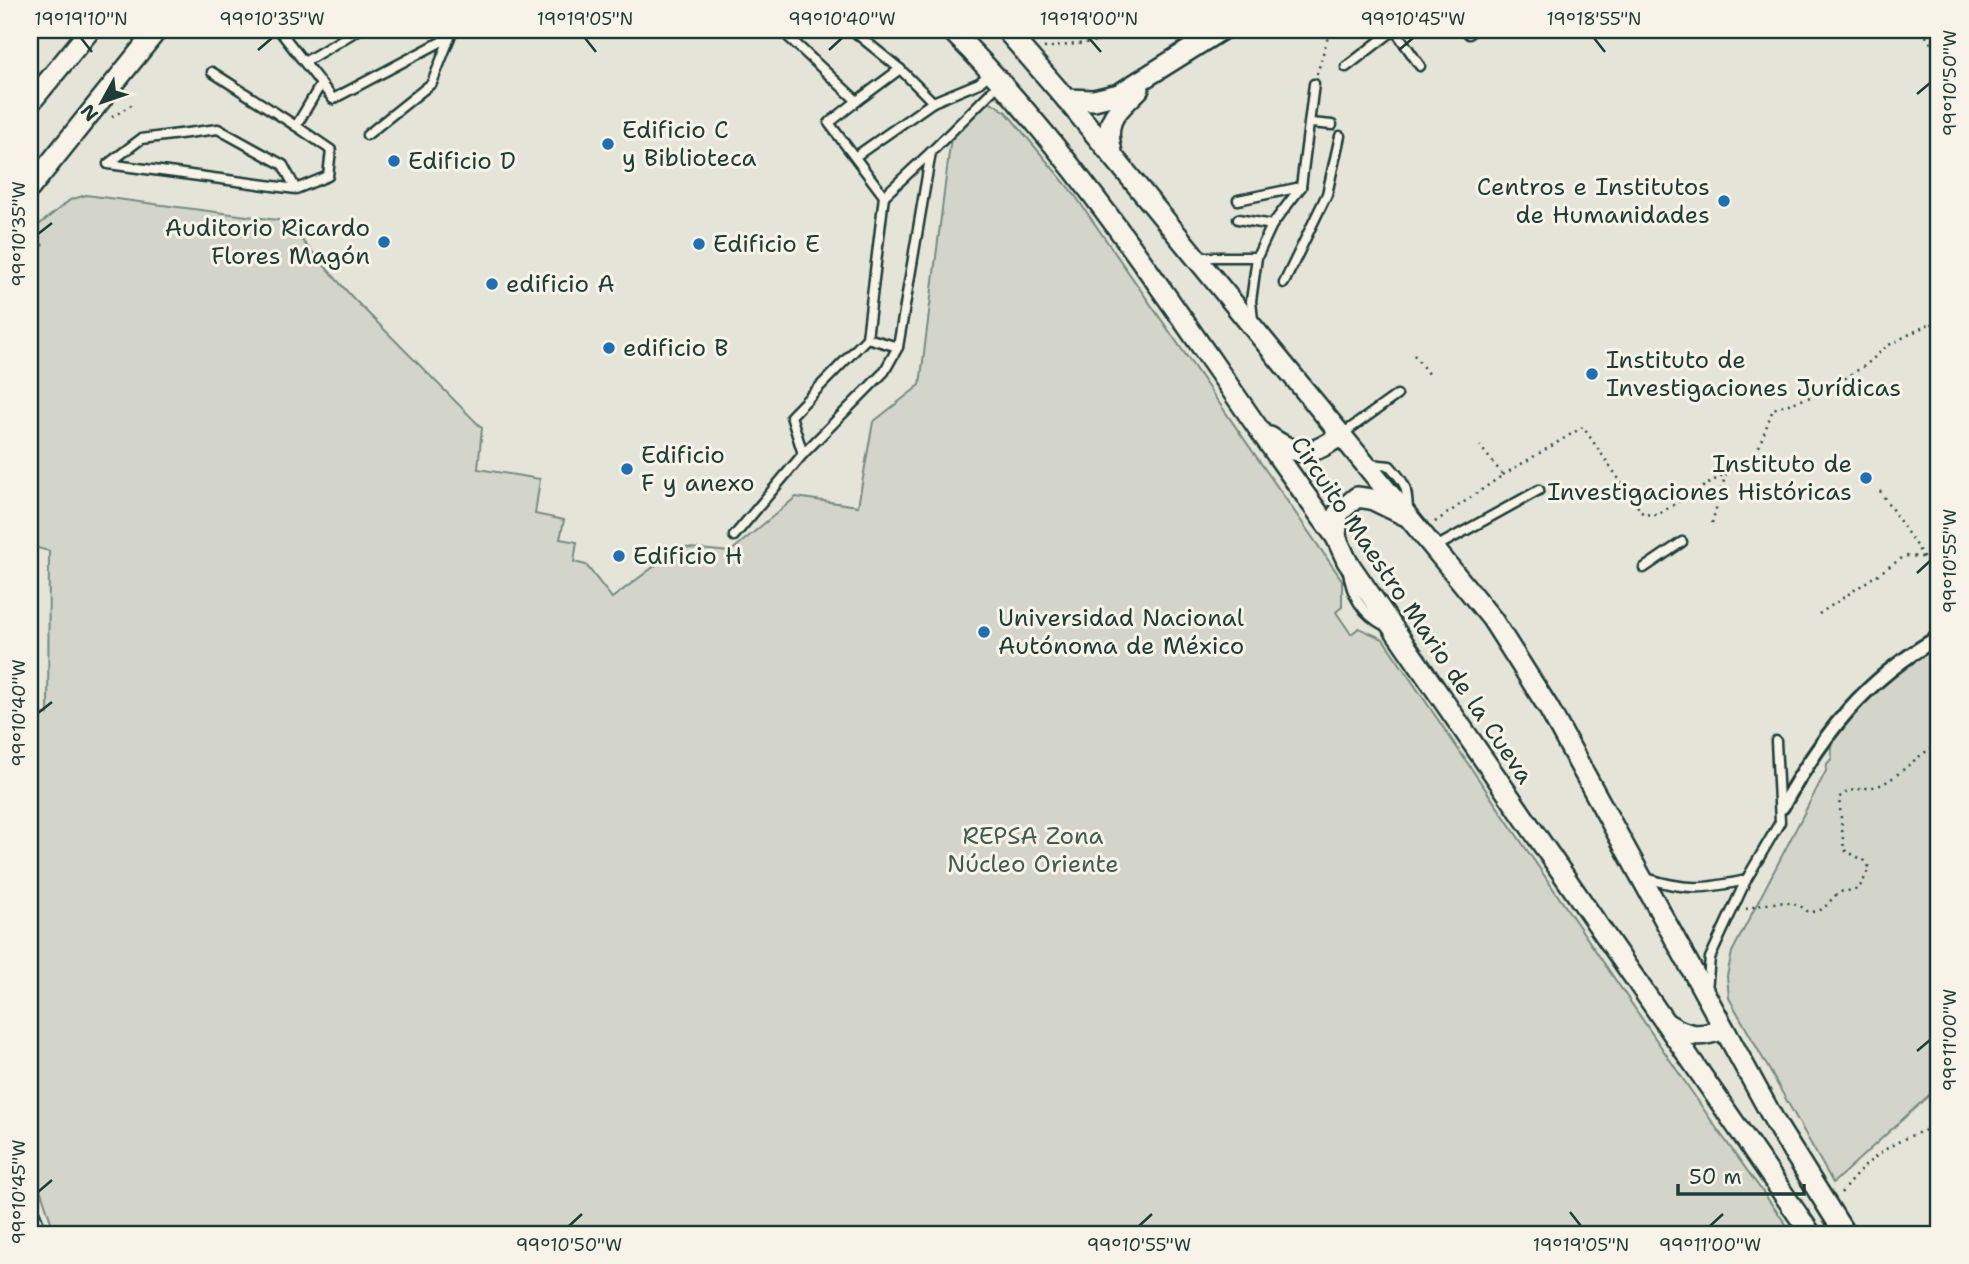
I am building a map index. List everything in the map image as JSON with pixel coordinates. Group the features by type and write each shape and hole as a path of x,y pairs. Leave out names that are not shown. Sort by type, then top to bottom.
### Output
{"street":[{"path":"30,103 90,30"},
{"path":"30,188 157,30"},
{"name":"Circuito Maestro Mario de la Cueva","path":"951,30 997,76 1090,189 1336,537 1347,561 1811,1234"},
{"name":"Circuito Maestro Mario de la Cueva","path":"1006,30 1066,99 1492,619 1548,707 1779,1129 1845,1234"},
{"path":"1066,99 1094,100 1119,94 1221,30"},
{"path":"1113,156 1107,132 1111,117 1151,76"},
{"path":"1260,431 1283,447 1311,453 1341,435"},
{"path":"1336,537 1338,513 1357,498 1371,499 1414,524"},
{"path":"1782,807 1816,747 1863,693 1914,651 1939,638"},
{"path":"1660,1018 1684,1034 1695,1037 1724,1029"},
{"path":"30,1216 36,1234"}],"lane":[{"path":"279,30 306,61 333,99 450,33"},
{"path":"306,61 358,30"},
{"path":"781,30 857,101"},
{"path":"852,30 900,69 933,102"},
{"path":"1346,67 1394,30 1420,66"},
{"path":"368,135 432,83 450,33"},
{"path":"884,196 830,123 900,69"},
{"path":"212,72 331,150 328,176 296,189 108,164 141,139 218,129 283,165 296,189"},
{"path":"856,156 933,102 997,76"},
{"path":"803,454 791,416 867,338 884,196 931,152 997,76"},
{"path":"296,126 321,84"},
{"path":"1253,327 1251,302 1257,257 1272,225 1301,187 1314,84"},
{"path":"1311,124 1332,125"},
{"path":"1283,284 1328,194 1340,136"},
{"path":"734,536 803,454 884,372 898,347 931,152"},
{"path":"1238,200 1301,187"},
{"path":"1238,219 1272,225"},
{"path":"1196,257 1257,257"},
{"path":"867,338 898,347"},
{"path":"1341,435 1397,395"},
{"path":"1434,548 1539,490"},
{"path":"1644,568 1682,542"},
{"path":"1706,993 1710,958 1746,880 1780,822 1782,807 1776,741"},
{"path":"1640,875 1679,888 1715,887 1746,880"}],"path":[{"path":"1023,48 1092,42 1136,30"},
{"path":"1314,84 1330,30"},
{"path":"1922,30 1939,56"},
{"path":"1414,524 1583,427 1643,513 1657,515 1726,473 1753,463 1773,409 1823,393 1867,364 1886,346 1939,319"},
{"path":"1933,323 1939,336"},
{"path":"1414,355 1429,375"},
{"path":"1480,446 1503,475"},
{"path":"1712,523 1726,473"},
{"path":"1880,491 1924,558"},
{"path":"1819,614 1905,556 1939,558"},
{"path":"1733,913 1782,902 1802,906 1808,912 1818,912 1827,908 1842,892 1853,892 1863,885 1870,867 1844,850 1839,798 1844,792 1889,780 1911,760 1939,745"},
{"path":"1828,1209 1852,1178 1893,1142 1939,1126"}],"shaded area":[{"name":"Universidad Nacional Autónoma de México","path":"30,30 1939,30 1939,1234 30,1234"}],"green space":[{"name":"REPSA Zona Núcleo Oriente","path":"991,102 1006,112 1074,194 1342,580 1342,607 1336,612 1351,634 1359,628 1383,639 1715,1126 1793,1234 55,1234 30,1158 30,715 48,714 49,551 30,546 30,260 43,245 30,232 70,200 86,195 285,221 352,297 482,428 478,469 540,479 535,514 564,520 560,539 577,542 574,562 586,565 612,598 680,547 730,552 796,497 858,506 873,422 920,385 951,137 983,104"},
{"path":"1939,640 1939,1086 1833,1183 1729,998 1727,976 1732,952 1826,771 1832,758 1833,743 1841,726 1871,691 1908,660"}],"place":[{"name":"Edificio C y Biblioteca","path":"608,144"},
{"name":"Edificio D","path":"394,161"},
{"name":"Centros e Institutos de Humanidades","path":"1724,201"},
{"name":"Auditorio Ricardo Flores Magón","path":"384,242"},
{"name":"Edificio E","path":"699,244"},
{"name":"edificio A","path":"492,284"},
{"name":"edificio B","path":"609,348"},
{"name":"Instituto de Investigaciones Jurídicas","path":"1592,374"},
{"name":"Edificio F y anexo","path":"627,469"},
{"name":"Instituto de Investigaciones Históricas","path":"1866,478"},
{"name":"Edificio H","path":"619,556"},
{"name":"Universidad Nacional Autónoma de México","path":"984,632"}]}
